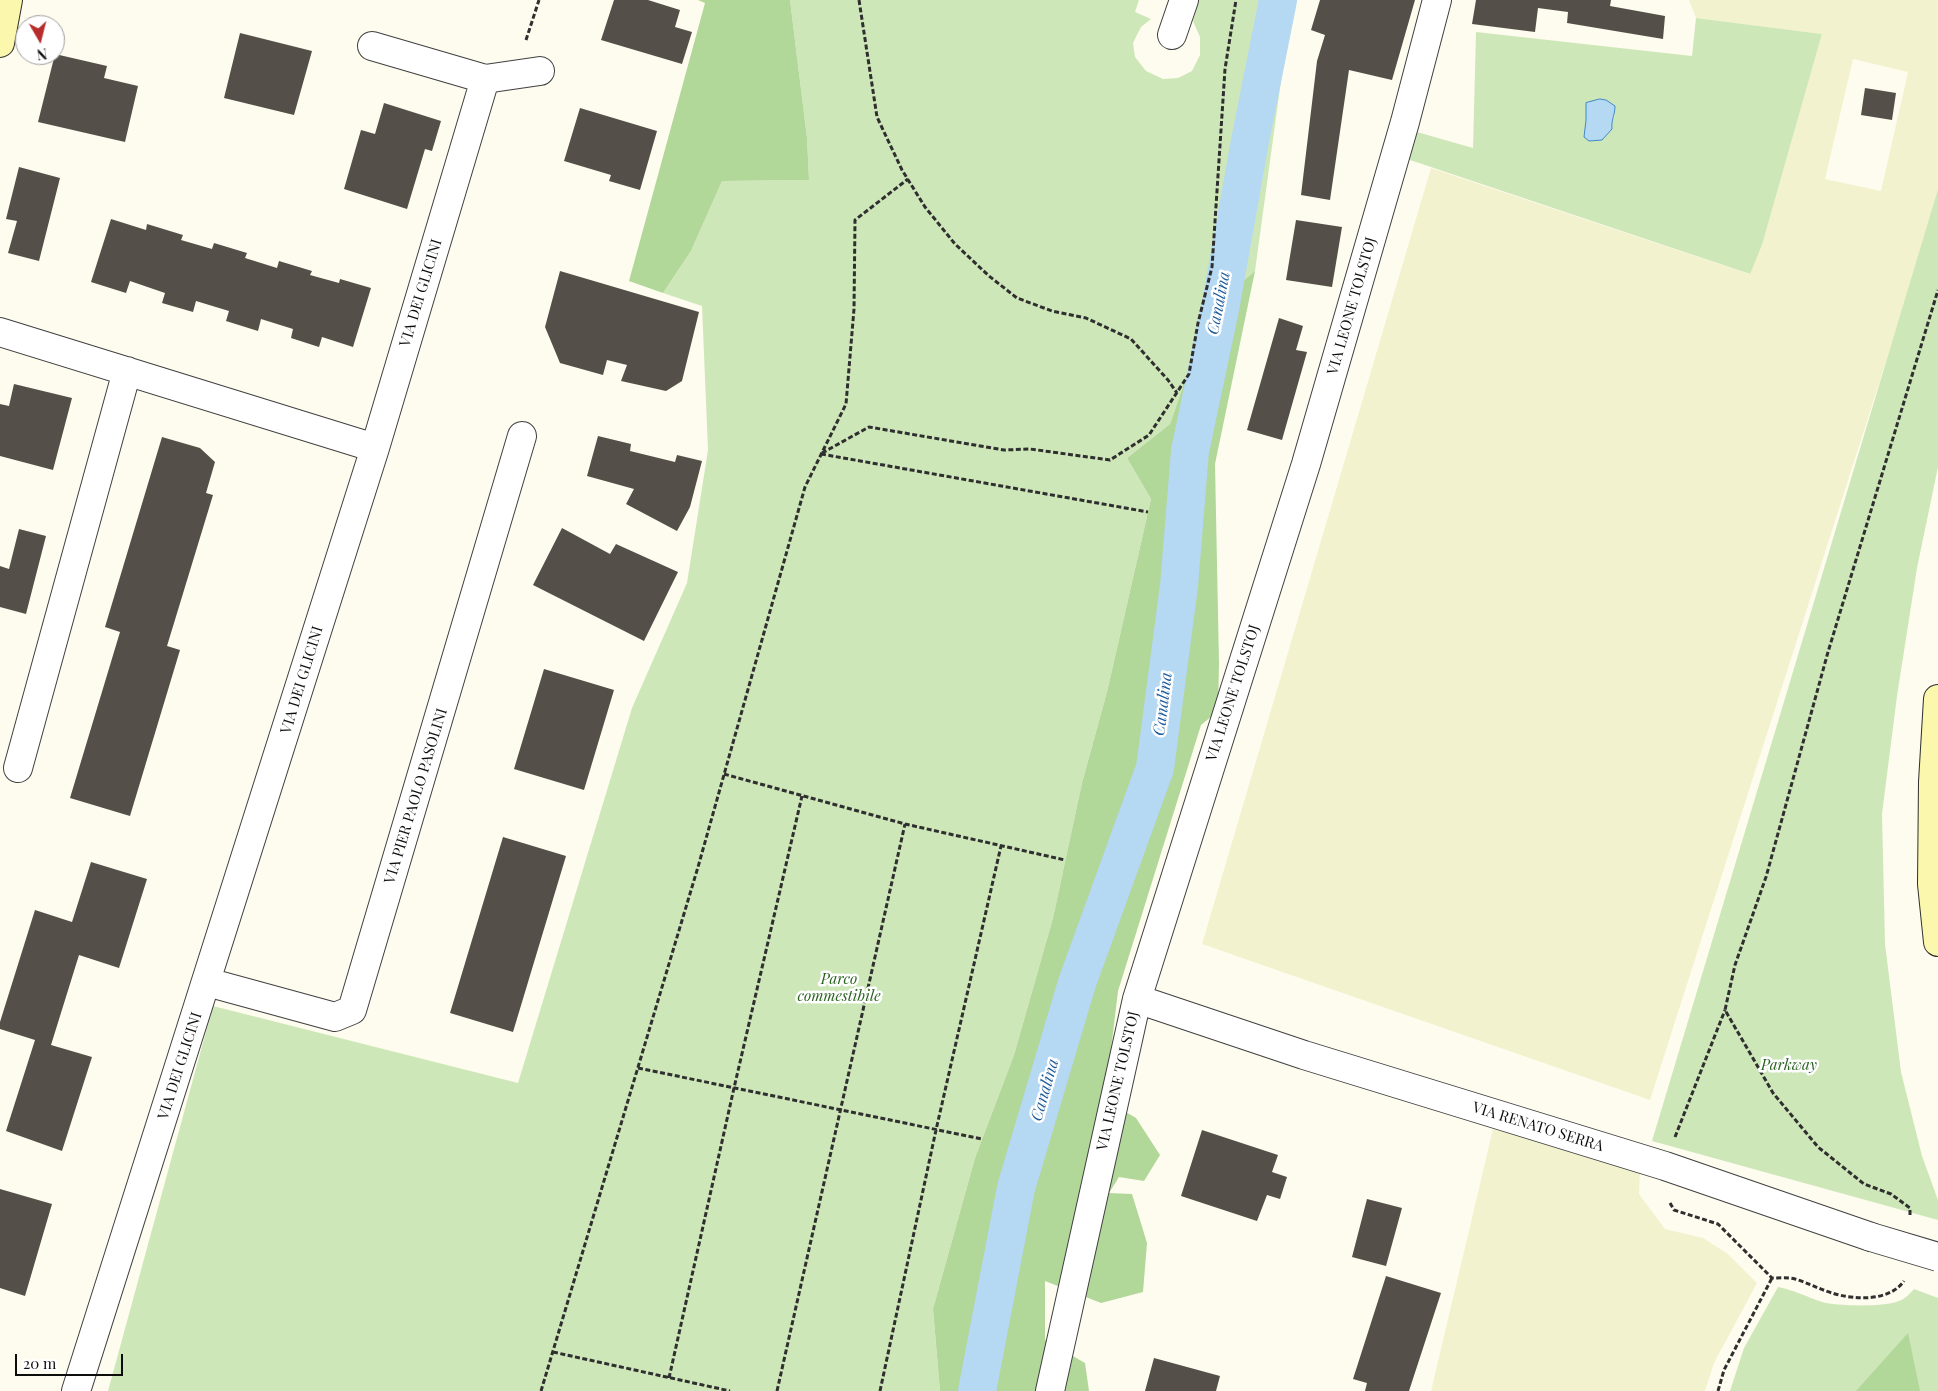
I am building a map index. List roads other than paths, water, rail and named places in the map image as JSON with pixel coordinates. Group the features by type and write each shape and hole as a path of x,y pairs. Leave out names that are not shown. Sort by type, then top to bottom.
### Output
{"main road":[{"path":"0,43 8,0"},
{"path":"1938,699 1933,782 1932,875 1938,942"}],"street":[{"path":"1172,35 1184,0"},
{"name":"VIA LEONE TOLSTOJ","path":"1050,1391 1137,999 1306,464 1405,122 1437,0"},
{"path":"372,46 485,79 540,70"},
{"name":"VIA DEI GLICINI","path":"76,1391 375,448 485,79"},
{"path":"0,332 375,448"},
{"path":"18,768 127,371"},
{"name":"VIA PIER PAOLO PASOLINI","path":"207,982 335,1017 352,1010 522,436"},
{"name":"VIA RENATO SERRA","path":"1137,999 1304,1056 1665,1166 1870,1236 1938,1257"}],"water":[{"path":"1600,99 1606,100 1615,106 1612,129 1602,140 1589,141 1584,137 1586,103"}],"waterway":[{"name":"Canalina","path":"977,1391 1016,1188 1077,983 1155,768 1179,586 1190,451 1220,309 1250,141 1278,0"}],"park label":[{"name":"Parco commestibile","path":"839,988"},
{"name":"Parkway","path":"1789,1065"}]}
